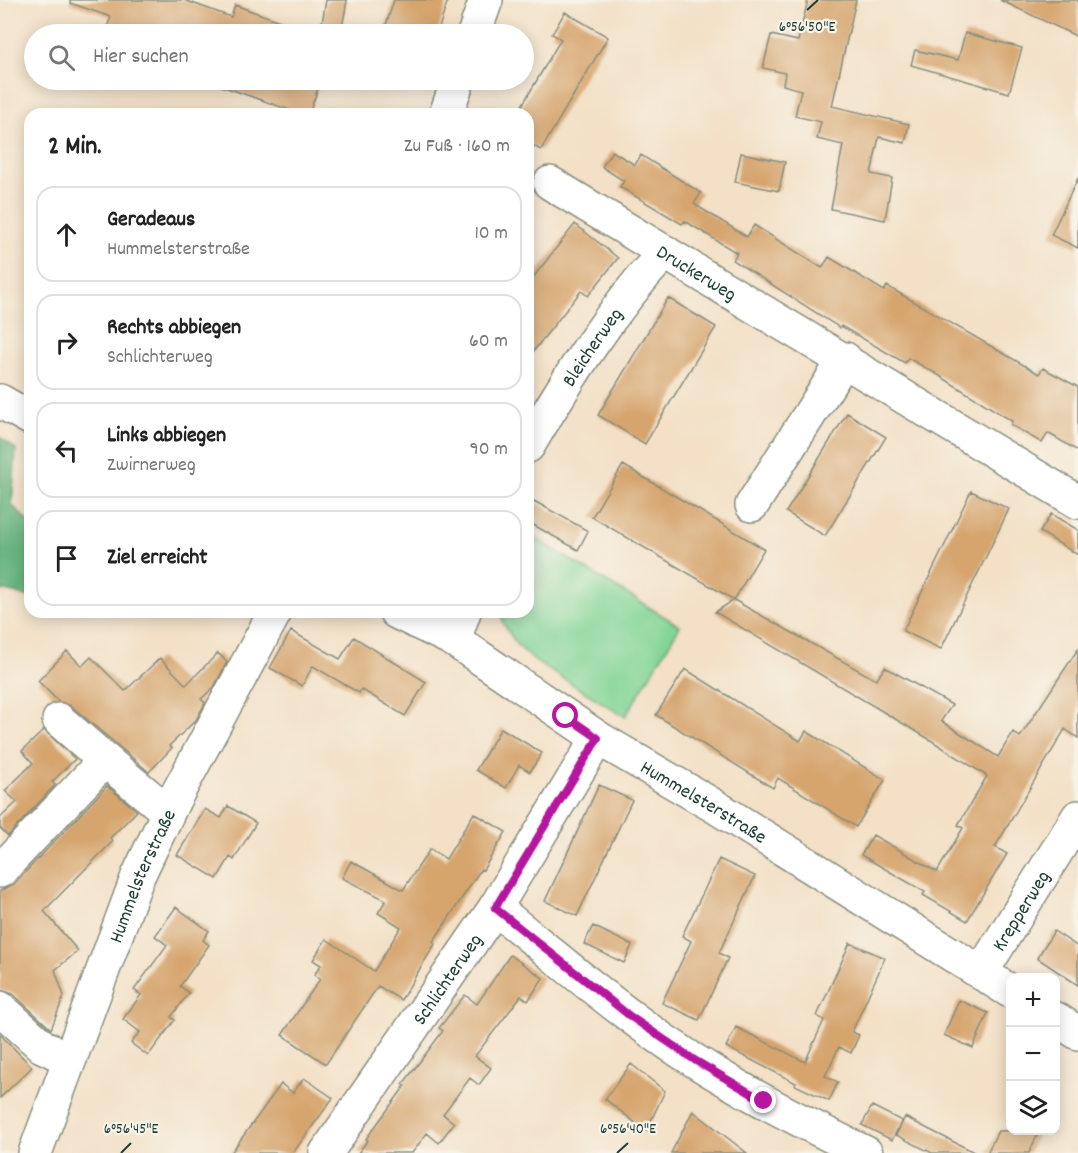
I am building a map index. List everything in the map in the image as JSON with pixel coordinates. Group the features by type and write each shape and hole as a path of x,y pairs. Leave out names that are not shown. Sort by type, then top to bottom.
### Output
{"street":[{"path":"478,24 486,0"},
{"path":"448,108 454,90"},
{"name":"Druckerweg","path":"550,183 845,359 1078,502"},
{"name":"Bleicherweg","path":"534,436 578,363 634,285 665,252"},
{"path":"752,505 845,359"},
{"path":"0,401 24,415"},
{"name":"Hummelsterstraße","path":"35,1153 138,876 168,812 272,618"},
{"name":"Hummelsterstraße","path":"423,618 459,626 598,738 716,807 1006,988"},
{"path":"59,720 168,812"},
{"name":"Schlichterweg","path":"326,1153 495,908 598,738"},
{"path":"0,871 105,760"},
{"name":"Krepperweg","path":"981,973 1078,817"},
{"path":"495,908 631,1017 696,1061 764,1101 866,1153"},
{"path":"2,1014 42,1046 69,1059"},
{"path":"1060,1022 1078,1033"}],"green space":[{"path":"0,437 16,449 12,505 24,518 24,596 2,590 0,592"},
{"path":"534,538 680,626 625,717 536,662 517,645 502,618 534,618"}],"building":[{"path":"70,0 184,0 231,17 235,5 288,24 108,24 111,17 70,3"},
{"path":"326,0 347,0 343,24 322,24"},
{"path":"394,0 448,0 440,24 386,24"},
{"path":"808,0 856,0 832,106 909,124 905,143 879,137 871,174 892,178 885,220 831,209 843,145 817,139 821,122 795,116 801,90 783,85 785,73 763,68 771,35 798,41"},
{"path":"1000,0 1078,0 1078,37 1057,27"},
{"path":"565,12 608,37 541,150 534,146 534,108 521,108 531,90 534,90 534,85 561,39 552,34"},
{"path":"965,33 1022,48 1009,93 911,65 915,50 958,60"},
{"path":"233,90 317,90 311,108 284,108"},
{"path":"612,151 635,165 641,155 701,193 694,204 747,237 754,225 822,268 829,257 884,291 887,286 1039,374 1043,368 1078,387 1078,451 1048,433 1042,443 1011,425 1012,421 935,373 908,358 905,363 841,326 840,328 733,260 737,253 685,221 682,224 620,187 624,181 602,167"},
{"path":"741,153 785,162 779,191 735,182"},
{"path":"1078,178 1078,248 1051,235"},
{"path":"575,224 618,258 588,296 581,291 534,350 534,276"},
{"path":"668,298 716,327 645,444 598,415"},
{"path":"847,413 886,437 825,536 786,512"},
{"path":"623,465 764,549 734,600 592,517"},
{"path":"971,491 1009,509 941,649 903,631"},
{"path":"534,501 588,531 578,550 534,525"},
{"path":"1051,514 1078,530 1078,555 1040,532"},
{"path":"734,600 876,680 885,667 952,705 941,721 998,757 1013,732 1020,737 1078,649 1078,738 1065,729 995,847 1007,854 967,921 923,895 925,892 861,855 873,835 937,872 963,828 958,825 987,776 715,612"},
{"path":"291,631 340,659 354,637 426,682 405,716 361,689 359,693 313,666 302,686 270,668"},
{"path":"67,651 82,666 91,657 125,691 160,658 186,685 218,653 227,662 214,687 201,699 205,703 196,720 169,746 172,748 149,772 71,706 59,702 38,681"},
{"path":"685,669 800,741 806,731 885,780 856,827 778,778 773,788 656,715"},
{"path":"501,728 542,753 530,772 519,765 506,788 476,770"},
{"path":"44,730 75,759 52,782 55,785 8,836 0,828 0,818 17,802 5,791 33,763 22,751"},
{"path":"599,785 632,800 577,916 545,901"},
{"path":"107,786 137,811 110,838 113,841 44,911 78,951 55,970 64,996 51,1029 13,994 0,990 0,891 14,884"},
{"path":"228,806 256,823 234,860 230,857 217,879 177,855 205,809 221,818"},
{"path":"474,813 506,832 483,870 481,869 433,942 435,944 401,1000 378,986 326,1064 282,1035 320,979 314,975 321,965 313,960 326,939 374,971 401,927 378,913 386,900 342,878 351,861 403,890 430,849 446,859"},
{"path":"719,859 755,876 719,953 728,958 699,1020 662,1003 691,941 682,936"},
{"path":"176,907 209,931 203,940 209,945 180,986 189,993 171,1017 175,1020 148,1056 131,1043 140,1032 123,1019 141,995 134,990 167,945 155,936"},
{"path":"593,926 632,945 624,963 584,944"},
{"path":"1054,931 1078,947 1078,985 1060,973 1037,958"},
{"path":"850,943 885,958 852,1032 859,1035 851,1053 839,1047 825,1076 838,1082 829,1101 726,1047 736,1027 805,1062 824,1020 817,1016"},
{"path":"510,955 543,978 528,1001 521,996 475,1056 491,1068 479,1085 470,1078 443,1114 454,1123 439,1143 427,1133 412,1153 358,1153 405,1086 403,1084 443,1031 439,1028 465,995 477,1004"},
{"path":"959,1000 988,1013 973,1048 944,1035"},
{"path":"0,1034 32,1067 0,1098"},
{"path":"631,1064 665,1091 646,1131 605,1099"},
{"path":"304,1078 333,1098 293,1153 231,1153 281,1084 293,1093"},
{"path":"872,1106 902,1121 892,1140 862,1125"},
{"path":"693,1111 747,1153 671,1153"},
{"path":"905,1117 976,1153 932,1153 896,1135"},
{"path":"998,1131 1006,1131 1006,1135 1037,1135 1029,1153 987,1153"}],"route":[{"path":"566,716 598,738 495,908 631,1017 696,1061 764,1101"}]}
